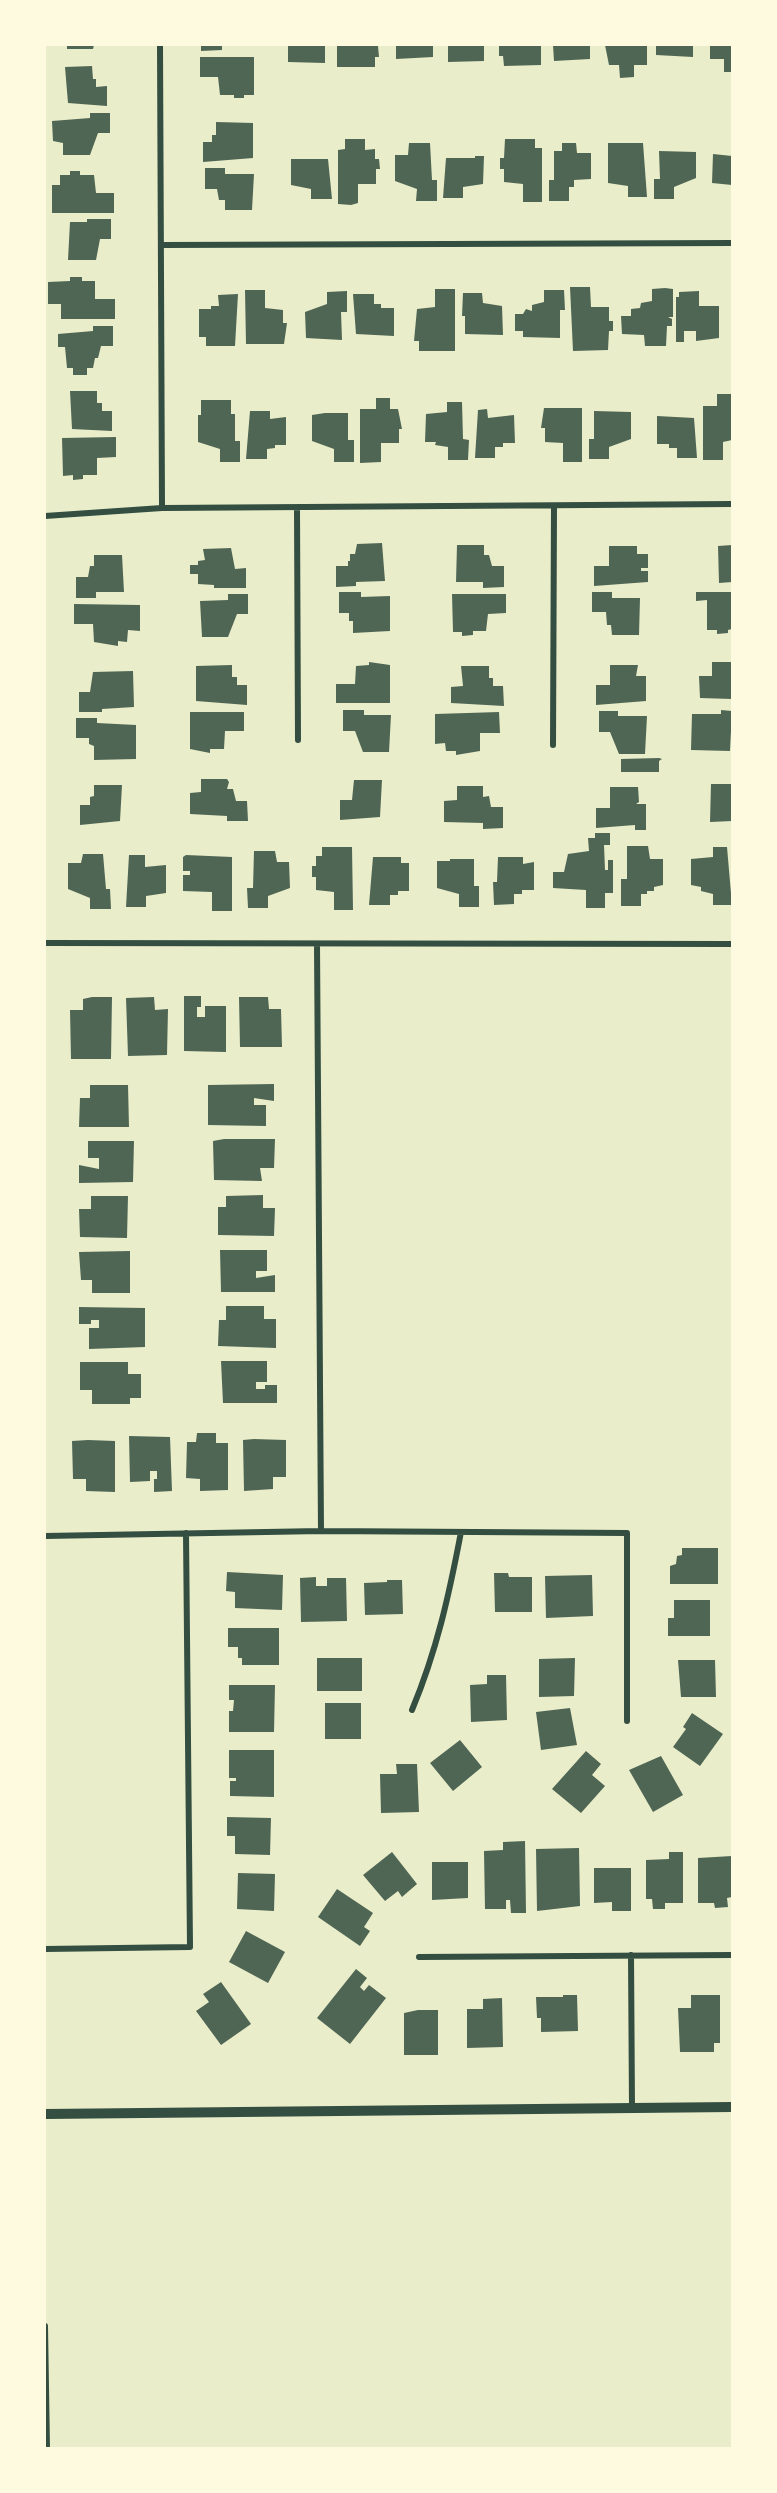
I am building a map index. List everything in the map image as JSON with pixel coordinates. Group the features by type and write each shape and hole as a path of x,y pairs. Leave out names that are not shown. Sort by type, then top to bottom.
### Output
{"street":[{"path":"160,45 163,245 162,508"},
{"path":"163,245 732,243"},
{"path":"45,516 162,508 732,504"},
{"path":"553,745 554,506"},
{"path":"297,508 298,740"},
{"path":"45,943 732,944"},
{"path":"317,944 321,1531"},
{"path":"45,1536 321,1531 627,1533 627,1721"},
{"path":"412,1710 433,1660 448,1603 460,1532"},
{"path":"45,1949 190,1947 186,1533"},
{"path":"419,1957 732,1955"},
{"path":"631,1956 632,2108"},
{"path":"45,2114 732,2107"},
{"path":"45,2326 47,2448"}],"building":[{"path":"67,45 94,45 93,49 67,49"},
{"path":"201,45 222,45 222,50 201,51"},
{"path":"288,45 325,45 325,63 288,62"},
{"path":"337,45 378,46 379,57 375,57 375,67 337,67"},
{"path":"396,45 433,45 433,57 396,59"},
{"path":"448,45 484,45 484,61 448,62"},
{"path":"499,45 541,45 541,65 504,66 503,56 499,56"},
{"path":"553,45 590,45 590,59 554,61"},
{"path":"605,45 647,45 647,65 634,65 634,77 620,78 619,65 609,65"},
{"path":"656,45 693,45 693,57 656,55"},
{"path":"710,45 732,45 732,72 724,72 724,59 710,59"},
{"path":"200,57 254,57 254,95 234,98 234,95 220,95 218,77 200,77"},
{"path":"92,66 96,87 107,86 107,106 68,103 65,67"},
{"path":"90,113 110,113 110,133 98,133 90,155 63,155 63,143 53,141 52,121 90,118"},
{"path":"216,122 253,123 253,158 203,162 203,142 212,142 212,135 216,135"},
{"path":"345,139 365,139 365,150 375,149 375,159 379,159 380,169 376,169 376,184 358,184 358,203 351,205 338,204 338,150 345,149"},
{"path":"505,139 535,139 535,148 542,148 542,202 523,202 523,184 504,182 504,169 500,169 500,158 504,158"},
{"path":"409,143 430,143 432,180 437,180 437,201 416,201 417,189 395,181 395,155 408,155"},
{"path":"562,143 576,143 577,153 591,153 591,179 574,180 574,187 569,187 569,201 549,201 549,180 554,180 554,151 562,151"},
{"path":"608,143 643,143 647,197 628,197 628,186 608,183"},
{"path":"659,151 696,152 696,178 674,187 674,199 654,199 654,179 660,179"},
{"path":"713,154 732,156 732,185 712,183"},
{"path":"475,156 484,156 483,184 463,187 463,198 443,198 446,158 475,158"},
{"path":"291,159 328,159 332,199 311,199 311,189 291,185"},
{"path":"205,168 225,168 225,174 254,174 252,210 225,210 225,200 219,200 217,189 205,189"},
{"path":"70,171 80,171 80,175 94,175 96,193 114,193 114,213 52,213 52,185 60,185 60,175 70,175"},
{"path":"87,219 111,219 111,239 100,239 96,260 68,260 70,222 87,222"},
{"path":"70,277 82,277 82,281 95,281 95,299 115,299 115,319 61,319 61,304 48,304 48,282 70,281"},
{"path":"570,287 590,287 591,307 609,307 609,321 613,321 613,331 609,331 608,350 573,351"},
{"path":"435,289 455,289 455,351 419,351 419,341 414,341 417,309 435,307"},
{"path":"652,289 673,289 673,317 668,317 672,319 672,326 667,326 666,346 645,346 644,335 622,334 621,316 631,316 631,309 640,308 641,303 652,301"},
{"path":"245,290 265,290 265,308 283,310 283,323 287,323 284,344 246,344"},
{"path":"544,290 564,290 565,310 560,310 560,338 523,337 523,331 515,331 515,314 523,314 526,309 532,311 532,305 544,302"},
{"path":"347,291 347,312 341,312 342,340 306,338 305,312 327,304 327,292"},
{"path":"699,291 699,306 719,306 719,338 696,341 696,331 684,331 684,342 676,342 676,297 679,297 679,292"},
{"path":"463,293 482,293 483,303 502,306 503,335 465,334 465,316 462,316"},
{"path":"238,294 235,346 206,346 206,337 199,337 199,309 219,306 218,295"},
{"path":"353,294 374,294 374,304 381,304 381,308 394,308 394,336 356,334"},
{"path":"93,326 113,326 113,346 101,346 93,368 87,368 87,375 73,375 73,368 67,368 65,347 58,347 58,334 93,331"},
{"path":"70,391 97,391 97,403 102,403 102,411 112,411 112,431 72,429"},
{"path":"717,394 732,394 732,440 723,442 723,460 703,460 703,406 717,406"},
{"path":"376,398 390,398 390,409 398,409 402,429 399,429 399,443 381,443 381,462 360,463 360,409 376,409"},
{"path":"201,400 231,400 231,414 235,414 235,441 240,441 240,462 220,462 220,449 198,442 198,415 201,415"},
{"path":"447,402 462,402 463,439 469,440 468,460 448,460 448,447 435,445 436,442 425,442 426,414 447,412"},
{"path":"544,408 582,408 582,462 563,462 563,443 545,442 545,428 541,428"},
{"path":"487,409 488,418 514,415 515,443 503,443 503,447 495,447 495,458 475,458 478,410"},
{"path":"250,411 270,411 270,419 286,417 286,445 275,445 275,448 267,449 267,459 246,459"},
{"path":"594,411 631,412 631,439 609,447 609,459 589,459 589,439 594,439"},
{"path":"348,413 348,440 354,440 354,462 334,462 334,449 312,441 312,415"},
{"path":"657,416 694,418 697,458 677,458 677,448 669,448 669,444 657,444"},
{"path":"116,437 116,457 97,458 97,475 83,475 83,479 73,480 73,475 63,476 62,438"},
{"path":"382,543 385,581 356,582 356,586 336,587 336,566 348,566 350,554 355,554 357,544"},
{"path":"457,545 484,545 484,555 489,555 492,566 504,566 504,587 483,588 483,582 456,582"},
{"path":"732,545 732,582 719,583 718,546"},
{"path":"609,546 637,546 637,554 648,554 648,568 641,568 641,571 648,571 648,582 594,586 594,566 609,566"},
{"path":"231,548 235,569 246,568 246,588 214,588 214,585 198,584 198,574 190,574 190,565 198,565 198,561 205,560 203,549"},
{"path":"94,555 122,555 124,592 96,592 96,598 76,598 76,577 88,577 90,566 94,566"},
{"path":"339,592 361,592 361,597 390,596 390,631 353,633 353,621 349,621 349,613 339,613"},
{"path":"592,592 612,592 612,598 640,598 639,635 612,635 611,625 607,625 606,612 592,612"},
{"path":"696,592 732,592 732,629 728,630 728,633 717,634 717,630 707,630 707,600 696,601"},
{"path":"228,594 248,594 248,614 237,614 228,637 202,637 200,601 228,600"},
{"path":"452,594 506,594 506,613 488,614 486,631 473,631 473,635 462,636 462,632 453,632"},
{"path":"74,604 140,605 140,631 128,630 127,642 118,641 118,646 94,642 93,624 74,624"},
{"path":"369,662 390,665 390,703 336,703 336,684 355,684 356,666 369,665"},
{"path":"712,662 732,662 732,699 700,698 699,676 712,676"},
{"path":"232,665 232,677 237,677 237,685 247,685 247,705 196,701 196,666"},
{"path":"610,665 638,665 636,676 646,676 646,701 596,705 596,685 610,685"},
{"path":"461,666 489,666 489,678 493,678 493,686 503,686 504,706 451,703 451,687 463,686"},
{"path":"133,671 134,707 102,709 102,712 79,712 79,692 90,692 93,672"},
{"path":"343,710 364,710 364,715 391,715 389,752 363,752 355,731 343,731"},
{"path":"721,710 732,711 730,751 691,750 692,714 721,714"},
{"path":"599,711 618,711 618,716 647,716 645,754 619,754 610,732 599,732"},
{"path":"190,712 244,712 244,731 225,731 224,749 210,749 210,753 190,749"},
{"path":"499,712 500,733 480,733 480,751 456,755 456,751 446,751 445,743 435,744 435,714"},
{"path":"76,718 97,718 97,723 136,725 136,759 94,760 94,746 89,744 89,738 76,738"},
{"path":"621,759 662,759 659,761 659,772 621,772"},
{"path":"201,779 227,779 229,782 227,789 233,789 236,801 247,801 248,821 227,821 227,816 190,814 190,793 201,792"},
{"path":"354,780 382,780 380,817 340,820 340,800 352,800"},
{"path":"711,784 732,784 732,821 710,822"},
{"path":"94,785 122,785 120,821 80,825 80,805 90,805 90,797 94,796"},
{"path":"457,786 483,786 483,797 489,796 491,807 503,807 503,828 483,829 483,823 444,822 444,801 457,800"},
{"path":"610,787 638,787 639,802 636,804 646,804 646,830 635,830 635,825 596,828 596,808 610,808"},
{"path":"595,833 610,833 610,845 604,845 605,870 608,870 608,860 613,860 613,893 605,893 605,908 586,908 586,890 553,888 553,872 564,872 568,854 589,851 588,838 595,838"},
{"path":"627,846 648,846 650,859 663,859 663,885 654,887 654,891 647,891 647,894 641,894 641,906 621,906 621,879 627,879"},
{"path":"322,847 352,847 353,910 334,910 334,892 316,890 316,877 312,877 312,866 316,866 316,856 322,856"},
{"path":"713,847 727,847 732,905 713,905 713,894 701,891 701,887 691,885 691,859 713,857"},
{"path":"254,851 275,851 277,862 289,862 290,888 268,896 268,908 248,908 247,888 253,888"},
{"path":"83,854 103,854 106,889 110,889 111,909 90,909 90,898 68,889 68,863 81,863"},
{"path":"129,855 145,855 145,867 166,865 166,893 146,896 146,907 126,907"},
{"path":"186,855 232,857 232,911 212,911 212,892 183,891 183,875 190,875 190,871 183,871 183,857"},
{"path":"373,857 401,857 401,863 409,863 409,891 398,891 398,895 390,895 390,905 369,905"},
{"path":"498,857 523,857 523,864 534,862 534,890 522,890 522,894 514,894 514,904 494,905 493,882 497,882"},
{"path":"450,859 474,859 474,886 479,886 479,907 459,907 459,894 437,888 437,861 450,861"},
{"path":"184,996 201,996 201,1007 197,1007 197,1017 205,1017 205,1006 226,1006 226,1052 184,1051"},
{"path":"112,997 111,1059 71,1059 70,1010 83,1010 83,999"},
{"path":"154,997 155,1010 168,1009 167,1055 128,1056 126,998"},
{"path":"239,997 268,997 269,1009 281,1009 282,1047 240,1047"},
{"path":"274,1084 274,1101 254,1098 254,1105 266,1105 266,1126 208,1125 208,1085"},
{"path":"90,1085 128,1085 129,1127 79,1127 80,1098 90,1098"},
{"path":"275,1139 274,1168 260,1168 262,1181 214,1180 213,1141"},
{"path":"88,1141 134,1141 133,1182 79,1183 79,1165 99,1169 99,1158 88,1158"},
{"path":"263,1195 263,1208 275,1208 274,1236 218,1235 218,1207 226,1207 226,1196"},
{"path":"91,1196 128,1196 127,1238 80,1237 79,1209 91,1209"},
{"path":"220,1250 267,1250 267,1271 256,1271 256,1278 275,1275 275,1292 221,1292"},
{"path":"130,1251 130,1293 92,1293 92,1280 81,1280 79,1252"},
{"path":"226,1306 264,1306 264,1319 276,1319 276,1348 218,1346 219,1320 226,1320"},
{"path":"79,1307 145,1308 145,1347 89,1349 89,1328 99,1328 99,1320 91,1320 91,1324 79,1324"},
{"path":"221,1361 267,1361 267,1382 256,1382 256,1389 265,1389 265,1385 277,1385 277,1403 223,1403"},
{"path":"80,1362 128,1362 128,1374 141,1374 141,1398 130,1398 130,1404 92,1404 92,1390 80,1390"},
{"path":"197,1433 216,1433 216,1443 228,1443 228,1490 200,1491 200,1479 186,1478 187,1442 196,1442"},
{"path":"129,1436 170,1437 172,1491 154,1492 154,1479 157,1479 157,1471 150,1471 150,1481 130,1482"},
{"path":"243,1440 286,1440 286,1477 273,1477 273,1489 244,1491"},
{"path":"72,1441 115,1441 115,1492 86,1491 86,1479 73,1479"},
{"path":"682,1548 718,1548 718,1584 670,1584 670,1566 676,1564 677,1556 682,1555"},
{"path":"227,1572 283,1575 282,1610 235,1608 235,1592 226,1591"},
{"path":"494,1573 508,1573 509,1577 532,1577 532,1612 495,1612"},
{"path":"592,1575 593,1616 546,1618 545,1576"},
{"path":"316,1577 316,1586 327,1586 327,1578 346,1578 347,1621 301,1622 300,1578"},
{"path":"387,1580 402,1580 403,1614 365,1615 364,1583 387,1582"},
{"path":"674,1600 710,1600 710,1636 668,1636 668,1618 674,1618"},
{"path":"228,1628 279,1628 279,1665 242,1665 242,1658 238,1658 238,1647 228,1647"},
{"path":"317,1658 362,1658 362,1691 317,1691"},
{"path":"575,1658 574,1696 539,1697 539,1659"},
{"path":"678,1660 715,1660 716,1697 681,1697"},
{"path":"487,1675 506,1675 507,1720 471,1722 470,1685 487,1684"},
{"path":"229,1685 275,1685 274,1732 229,1732 229,1711 233,1711 234,1700 229,1700"},
{"path":"325,1703 361,1703 361,1739 325,1739"},
{"path":"570,1708 577,1745 541,1750 536,1712"},
{"path":"692,1713 723,1734 700,1766 673,1747 686,1729 683,1727"},
{"path":"460,1740 482,1767 453,1791 430,1763"},
{"path":"229,1750 274,1750 274,1797 230,1796 230,1781 236,1781 236,1778 229,1778"},
{"path":"586,1751 601,1764 592,1775 605,1786 581,1813 552,1789"},
{"path":"661,1756 683,1795 653,1812 629,1770"},
{"path":"396,1764 417,1764 419,1812 381,1813 380,1774 397,1774"},
{"path":"227,1817 271,1818 270,1855 235,1854 235,1836 227,1836"},
{"path":"525,1841 526,1913 511,1913 510,1900 506,1900 506,1909 485,1909 484,1851 503,1850 503,1842"},
{"path":"579,1848 580,1906 537,1911 536,1849"},
{"path":"392,1852 417,1884 402,1897 398,1891 385,1901 363,1875"},
{"path":"669,1852 683,1852 683,1903 665,1903 665,1909 653,1909 652,1899 646,1899 646,1860 669,1859"},
{"path":"732,1856 732,1897 727,1898 728,1907 715,1908 714,1903 698,1903 698,1858"},
{"path":"432,1862 468,1862 468,1898 432,1900"},
{"path":"594,1868 631,1868 631,1911 612,1911 612,1902 594,1903"},
{"path":"238,1873 275,1874 274,1911 237,1909"},
{"path":"337,1889 373,1913 364,1927 370,1931 360,1946 318,1917"},
{"path":"246,1931 285,1952 268,1983 229,1962"},
{"path":"356,1969 367,1978 360,1987 364,1991 369,1985 386,1998 350,2044 317,2018"},
{"path":"221,1982 251,2024 221,2045 196,2011 209,2002 203,1994"},
{"path":"563,1995 577,1995 578,2031 541,2032 541,2018 537,2018 536,1997 563,1997"},
{"path":"691,1995 720,1995 720,2043 714,2043 714,2052 680,2052 678,2008 691,2008"},
{"path":"502,1998 503,2047 467,2048 467,2009 483,2009 483,1999"},
{"path":"438,2010 438,2055 404,2055 404,2013"}]}
